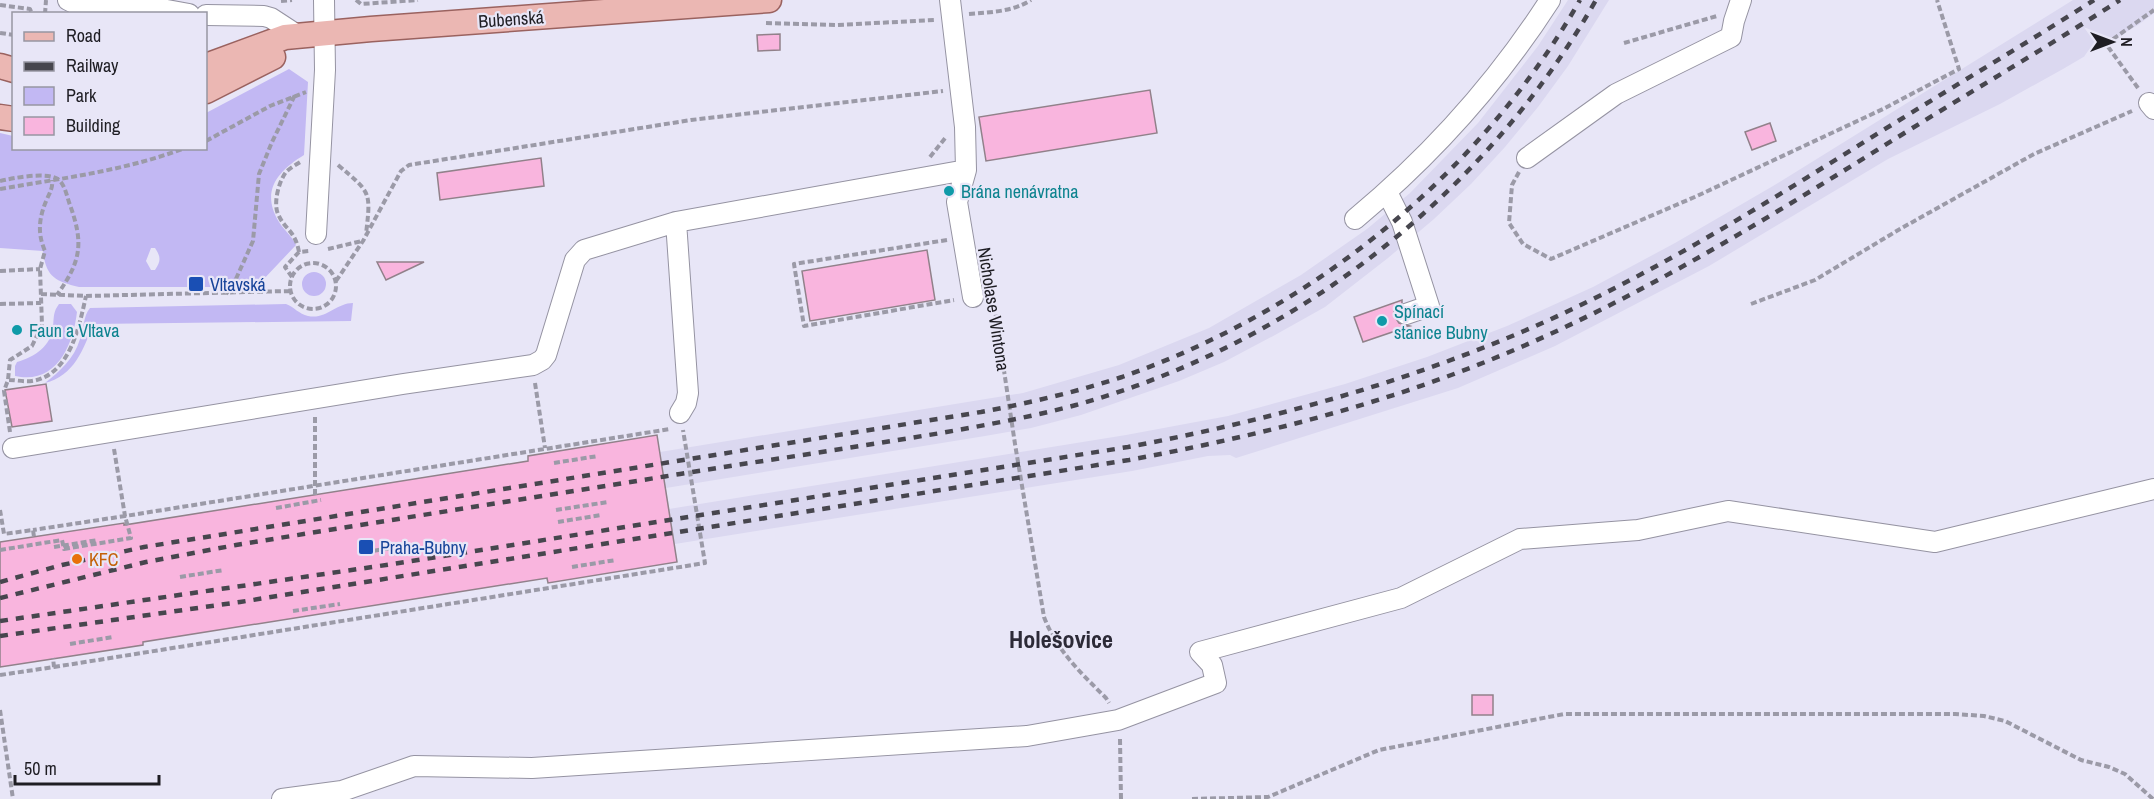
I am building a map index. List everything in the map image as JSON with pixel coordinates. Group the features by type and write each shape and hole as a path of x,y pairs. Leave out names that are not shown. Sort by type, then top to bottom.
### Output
{"main road":[{"name":"Bubenská","path":"207,66 285,37 297,35 657,4 766,12"},
{"name":"Bubenská","path":"207,90 325,34"}],"street":[{"path":"68,0 78,4 166,8 181,12"},
{"path":"316,234 325,34 324,0"},
{"path":"950,0 965,126 966,170 957,202 973,297"},
{"path":"1355,219 1388,192 1445,137 1478,100 1550,0"},
{"path":"1527,158 1616,94 1731,37 1739,5"},
{"path":"207,15 264,16 297,35"},
{"path":"13,448 533,365 542,360 546,354 575,260 579,254 590,247 676,222 966,170"},
{"path":"1388,192 1402,222 1429,306 1406,314"},
{"path":"676,222 688,393 687,403 678,423"},
{"path":"282,799 282,797 342,791 414,766 532,768 1027,736 1118,720 1216,683 1212,665 1200,652 1401,598 1520,539 1638,530 1728,512 1935,542 2154,489"}],"path":[{"path":"356,0 361,4 417,0"},
{"path":"952,21 968,14 1021,7 1031,0"},
{"path":"1527,158 1512,185 1509,224 1523,244 1551,259 1697,196 1883,109 1959,69 1937,0"},
{"path":"0,5 30,9 31,12"},
{"path":"1624,43 1739,5"},
{"path":"1751,304 1815,280 1900,229 2034,154 2152,106 2106,44 2154,10"},
{"path":"766,12 837,25 927,20 933,29"},
{"path":"944,80 947,101"},
{"path":"336,281 328,268 308,263 296,271 292,277 290,291 299,304 314,309 329,303 334,297 336,281 366,234 401,171 418,162 691,120 945,91"},
{"path":"207,140 270,106 296,95 259,174 253,241 235,281 226,294"},
{"path":"915,178 914,167 924,165 951,131"},
{"path":"0,189 116,170 180,150"},
{"path":"299,252 296,238 277,213 277,198 280,184 287,172 307,159"},
{"path":"0,181 47,175 58,179 68,198 80,242 79,254 73,270 57,295"},
{"path":"13,448 4,391 9,380 10,360 32,346 42,325 40,269 45,251 40,240 40,221 52,187 52,180"},
{"path":"364,187 369,202 366,234"},
{"path":"963,238 794,264 804,326 973,297"},
{"path":"0,271 40,269"},
{"path":"41,294 86,296 290,291"},
{"path":"9,380 32,381 56,372 76,337 86,296"},
{"name":"Nicholase Wintona","path":"993,296 1044,617"},
{"path":"0,304 41,303"},
{"path":"533,365 545,448"},
{"path":"315,398 315,496"},
{"path":"0,510 2,535 545,448 619,439 678,423 705,563 639,571 0,675"},
{"path":"0,550 62,540 64,549 131,538 125,516 112,432"},
{"path":"554,463 598,456"},
{"path":"276,508 321,500"},
{"path":"556,510 608,502"},
{"path":"558,522 601,515"},
{"path":"33,530 34,537"},
{"path":"54,547 98,540"},
{"path":"365,552 412,545"},
{"path":"572,567 616,560"},
{"path":"180,577 224,570"},
{"path":"293,611 340,604"},
{"path":"70,644 113,637"},
{"path":"53,658 54,667"},
{"path":"0,710 13,799"},
{"path":"1192,799 1268,797 1379,750 1564,714 1955,714 1984,716 2006,721 2081,760 2125,774 2153,799"}],"shaded area":[{"path":"1568,0 1609,0 1568,66 1538,107 1471,184 1434,219 1325,307 1224,362 1179,381 1081,415 1031,428 666,488 669,509 1126,435 1228,416 1345,384 1427,357 1507,326 1593,287 1675,243 1773,186 2073,0 2154,0 2154,13 2138,25 2000,104 1888,159 1709,266 1555,346 1458,388 1236,458 1230,455 1208,456 1132,471 675,544 677,562 548,583 546,578 66,656 0,542 124,523 125,525 528,461 528,456 657,435 660,452 1023,393 1119,365 1209,328 1301,275 1367,229 1410,193 1478,123 1538,46"}],"green space":[{"path":"289,69 308,82 304,155 280,175 272,191 271,201 279,222 296,245 261,282 244,287 79,287 58,280 49,272 43,251 0,248 0,133 12,136 12,150 207,150 207,112","holes":["151,248 155,248 159,257 155,270 151,270 146,261"]},
{"path":"314,272 323,275 326,284 323,293 314,296 305,293 302,284 305,275"},
{"path":"353,303 351,321 93,324 82,352 71,368 45,383 74,353 90,308 286,304 305,315 314,317"},
{"path":"59,304 71,304 77,312 71,338 60,360 52,369 41,375 15,376 17,362 36,354 49,340"}],"building":[{"path":"780,34 780,50 758,51 757,35"},
{"path":"1150,90 1157,133 986,161 979,117"},
{"path":"1770,123 1776,141 1752,150 1745,132"},
{"path":"541,158 544,186 440,200 437,173"},
{"path":"927,250 935,300 810,321 802,271"},
{"path":"377,262 424,262 386,280"},
{"name":"Spínací stanice Bubny","path":"1402,300 1394,311 1395,317 1399,323 1410,326 1363,342 1354,317"},
{"path":"46,384 52,421 12,427 5,390"},
{"path":"657,435 677,562 548,583 547,578 0,667 0,542 124,523 124,525 528,461 528,456"},
{"path":"1472,695 1493,695 1493,715 1472,715"}],"railway":[{"path":"0,582 62,565 144,547 981,412 1052,397 1122,377 1192,349 1259,315 1324,275 1385,229 1441,178 1493,123 1540,63 1580,0"},
{"path":"0,598 146,562 236,545 992,424 1076,405 1156,378 1233,344 1307,302 1376,254 1440,198 1498,138 1551,71 1596,0"},
{"path":"0,621 393,564 1128,447 1270,416 1363,390 1500,341 1549,320 1643,273 1780,194 2094,0"},
{"path":"0,636 240,602 1129,460 1273,429 1368,403 1507,353 1658,280 1803,196 2120,0"}],"place":[{"name":"Brána nenávratna","path":"949,191"},
{"name":"Vltavská","path":"196,284"},
{"name":"Spínací stanice Bubny","path":"1382,321"},
{"name":"Faun a Vltava","path":"17,330"},
{"name":"Praha-Bubny","path":"366,547"},
{"name":"KFC","path":"77,559"}],"district":[{"name":"Holešovice","path":"1061,639"}]}
